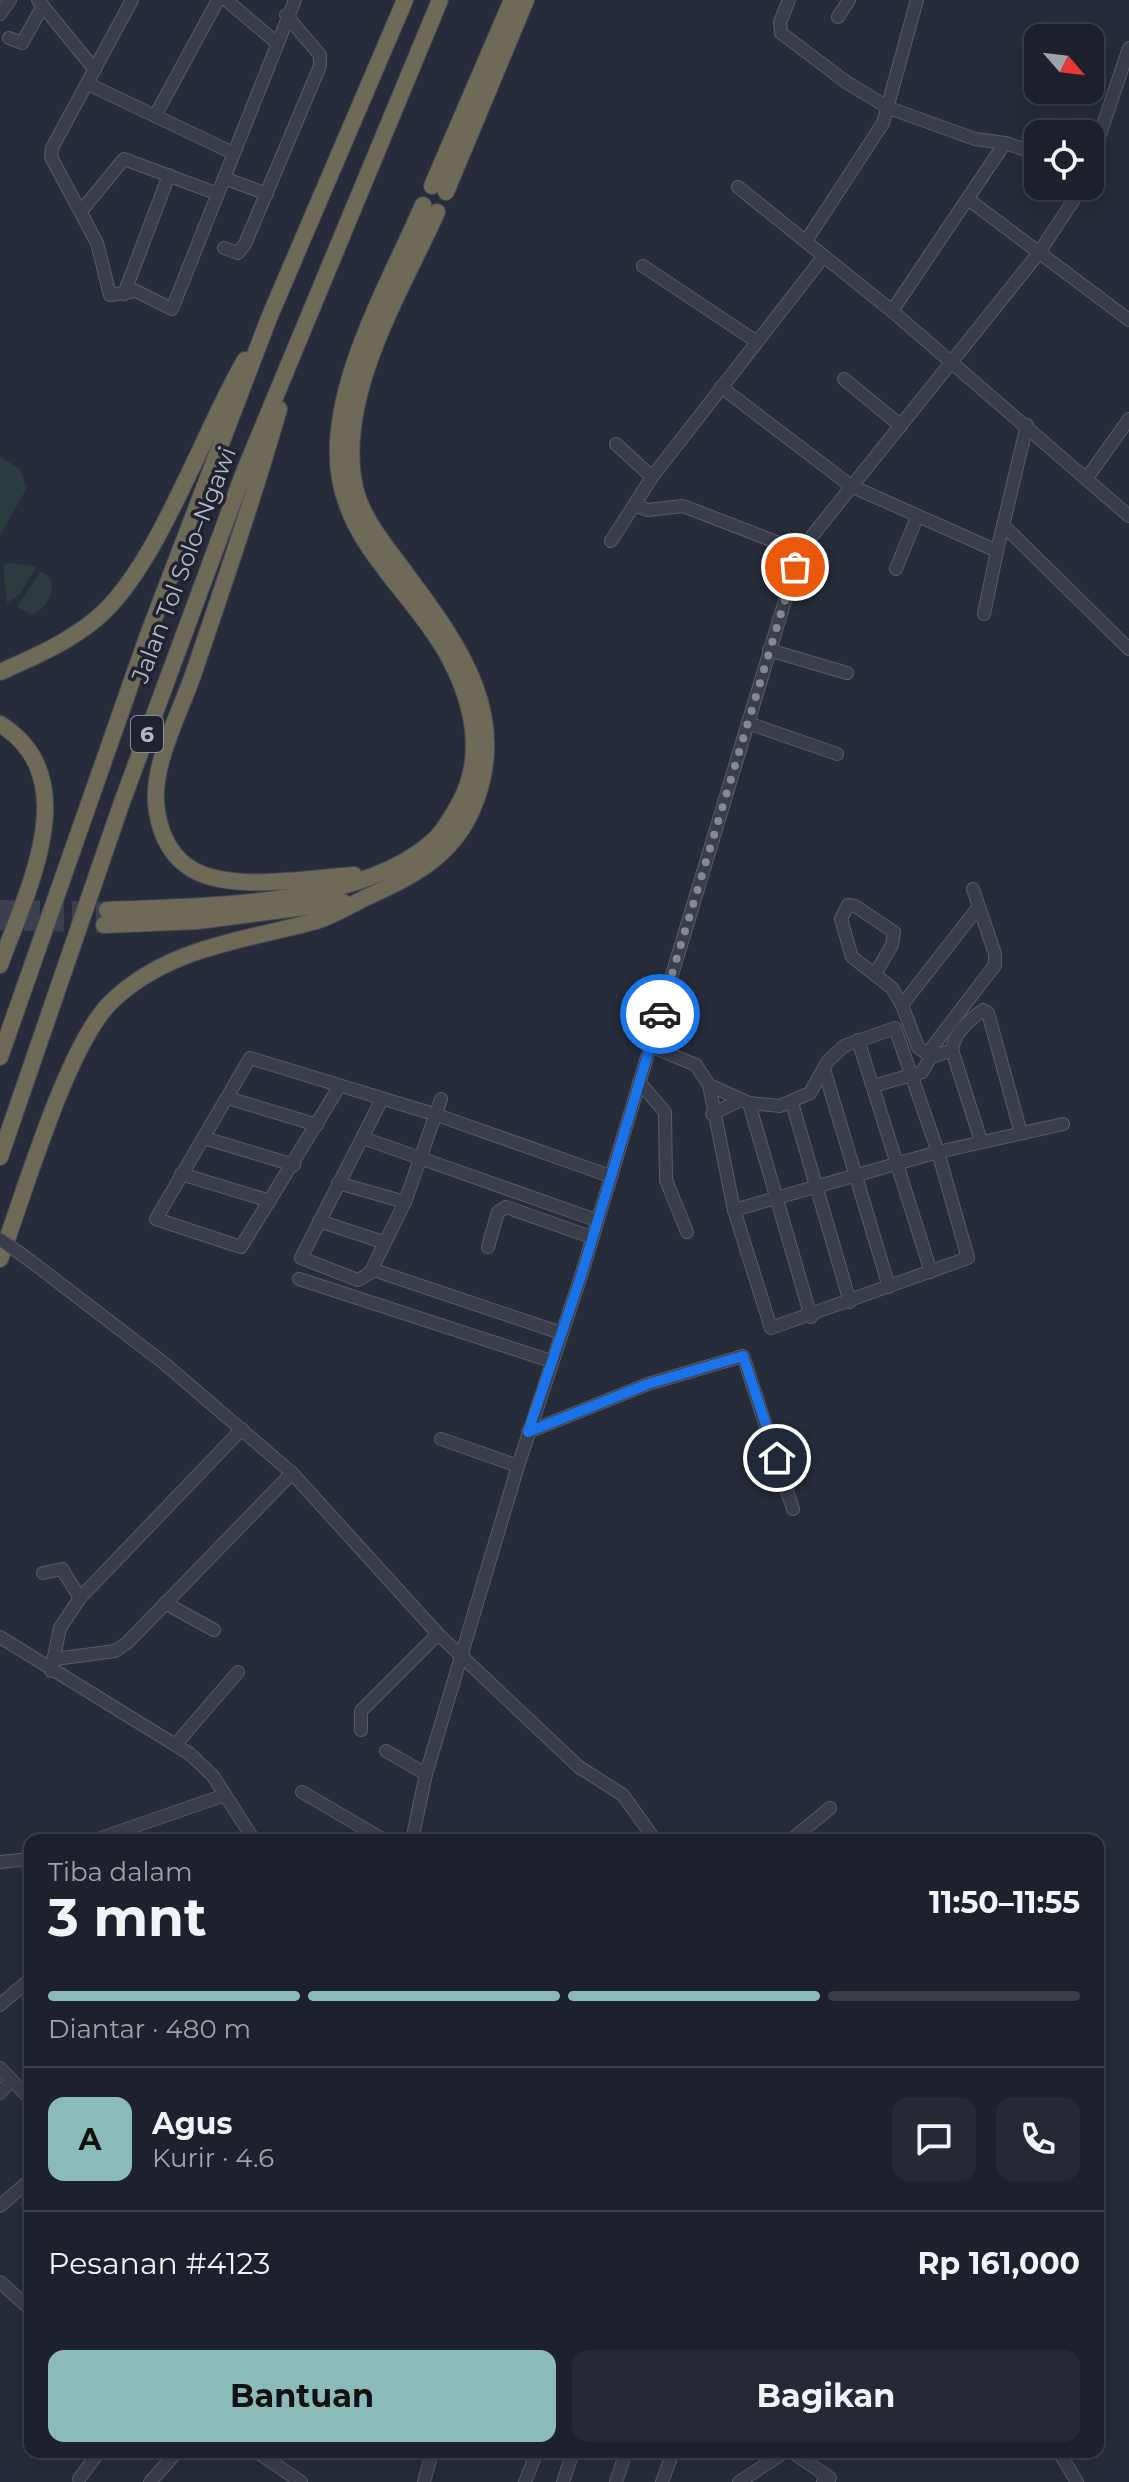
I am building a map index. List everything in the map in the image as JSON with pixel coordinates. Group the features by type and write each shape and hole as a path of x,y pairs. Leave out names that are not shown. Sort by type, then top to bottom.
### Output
{"highway":[{"name":"Jalan Tol Solo–Ngawi","path":"0,1057 149,632 269,318 405,0"},
{"name":"Jalan Tol Solo–Ngawi","path":"0,1157 177,648 307,315 440,0"},
{"path":"512,0 439,189 526,0"},
{"path":"0,1259 71,1070 107,1006 153,969 188,953 319,920 414,876 450,848 470,814 485,779 488,756 481,700 458,649 373,528 355,489 352,435 368,363 430,208 346,383 338,432 340,479 351,516 372,552 446,651 461,683 476,738 466,791 433,841 389,870 334,888 106,918 197,921 364,899"},
{"path":"307,315 247,518 164,759 156,802 161,830 169,848 187,867 217,880 243,882 373,874"},
{"path":"0,672 57,647 99,617 142,563 224,395 269,318"},
{"path":"0,724 37,759 48,808 35,868 0,965"}],"street":[{"path":"0,14 10,0"},
{"path":"132,0 51,153 53,163 82,210 97,243 107,290 113,297 136,291 145,293 168,308 174,307 286,15 295,0"},
{"path":"155,116 218,0"},
{"path":"226,0 277,43"},
{"path":"789,0 780,22 781,33 846,82 889,108 975,139 1024,149"},
{"path":"838,17 849,0"},
{"path":"806,241 829,210 889,108 917,0"},
{"path":"9,38 22,43 40,3 95,70"},
{"path":"224,248 238,253 242,250 322,60 286,15"},
{"path":"1104,122 1129,48"},
{"path":"88,84 233,153"},
{"path":"892,311 1005,143"},
{"path":"82,210 121,160 218,194"},
{"path":"124,294 169,175"},
{"path":"224,178 267,194"},
{"path":"738,187 892,311 1129,516"},
{"path":"969,200 1129,320"},
{"path":"413,1834 426,1774 528,1432 610,1176 800,551 1038,254 1074,200"},
{"path":"611,541 652,477 824,256"},
{"path":"643,266 757,342"},
{"path":"844,379 901,426"},
{"path":"721,387 851,486 997,551"},
{"path":"1087,478 1129,419"},
{"path":"984,614 1027,425"},
{"path":"616,444 652,477"},
{"path":"636,506 648,510 683,506 800,551"},
{"path":"896,569 917,517"},
{"path":"1003,525 1129,649"},
{"path":"769,650 847,673"},
{"path":"748,723 837,754"},
{"path":"873,1086 927,1068 929,1055 995,965 995,954 977,909 973,889"},
{"path":"875,974 892,945 894,932 855,906 848,905 841,919 852,957 892,988 918,1047 929,1055 952,1050"},
{"path":"902,1005 977,909"},
{"path":"981,1141 952,1050 954,1040 968,1022 986,1010 1021,1133"},
{"path":"650,1046 696,1065 709,1085 712,1114 734,1210 771,1328 811,1317 964,1261 970,1254 913,1074 895,1028 858,1040 838,1051 810,1093 792,1103 769,1106 745,1101 709,1085"},
{"path":"858,1040 931,1272"},
{"path":"339,1087 294,1165 239,1247 156,1219 250,1058 339,1087 381,1101 437,1115 610,1176"},
{"path":"824,1069 889,1287"},
{"path":"639,1082 665,1112 666,1180 687,1232"},
{"path":"228,1098 317,1125"},
{"path":"381,1101 301,1258 317,1267 364,1279 370,1273 405,1202 441,1099"},
{"path":"712,1114 745,1101"},
{"path":"745,1101 811,1317"},
{"path":"792,1103 850,1302"},
{"path":"734,1210 938,1152 1063,1124"},
{"path":"204,1138 294,1165"},
{"path":"363,1138 596,1220"},
{"path":"181,1174 270,1201"},
{"path":"338,1183 405,1202"},
{"path":"488,1247 498,1212 506,1207 591,1237"},
{"path":"319,1221 383,1242"},
{"path":"0,1239 242,1429 292,1473 461,1658 579,1767 623,1795 651,1834"},
{"path":"377,1271 561,1333"},
{"path":"299,1279 551,1361"},
{"path":"528,1432 648,1384 743,1356 793,1509"},
{"path":"53,1665 60,1628 80,1598 242,1429"},
{"path":"441,1439 518,1466"},
{"path":"53,1665 115,1651 140,1631 292,1473"},
{"path":"43,1573 62,1569 80,1598"},
{"path":"165,1603 214,1630"},
{"path":"361,1730 361,1711 438,1634"},
{"path":"0,1637 53,1665 203,1764 248,1834"},
{"path":"176,1744 238,1672"},
{"path":"386,1751 426,1774"},
{"path":"302,1792 374,1834"},
{"path":"112,1834 225,1795"},
{"path":"798,1834 830,1808"},
{"path":"0,1862 24,1860"},
{"path":"0,2005 24,1984"},
{"path":"0,2068 24,2093"},
{"path":"0,2093 11,2080"},
{"path":"0,2206 24,2185"},
{"path":"0,2282 24,2304"},
{"path":"79,2479 95,2458"},
{"path":"150,2482 172,2458"},
{"path":"266,2458 301,2482"},
{"path":"424,2482 430,2458"},
{"path":"525,2482 535,2458"},
{"path":"563,2482 571,2458"},
{"path":"616,2482 624,2458"},
{"path":"662,2482 671,2458"},
{"path":"739,2482 776,2458"},
{"path":"801,2458 830,2478 823,2482"},
{"path":"1063,2458 1077,2482"}],"shaded area":[{"path":"0,456 20,470 27,488 0,535"},
{"path":"11,563 36,567 20,594 7,603 3,565"},
{"path":"41,571 51,578 51,590 45,604 32,615 17,607"}],"tunnel":[{"path":"0,908 107,910"},
{"path":"0,922 104,925"}],"way so far":[{"path":"660,1014 795,567"}],"route":[{"path":"660,1014 581,1276 528,1432 648,1384 743,1356 777,1458"}]}
